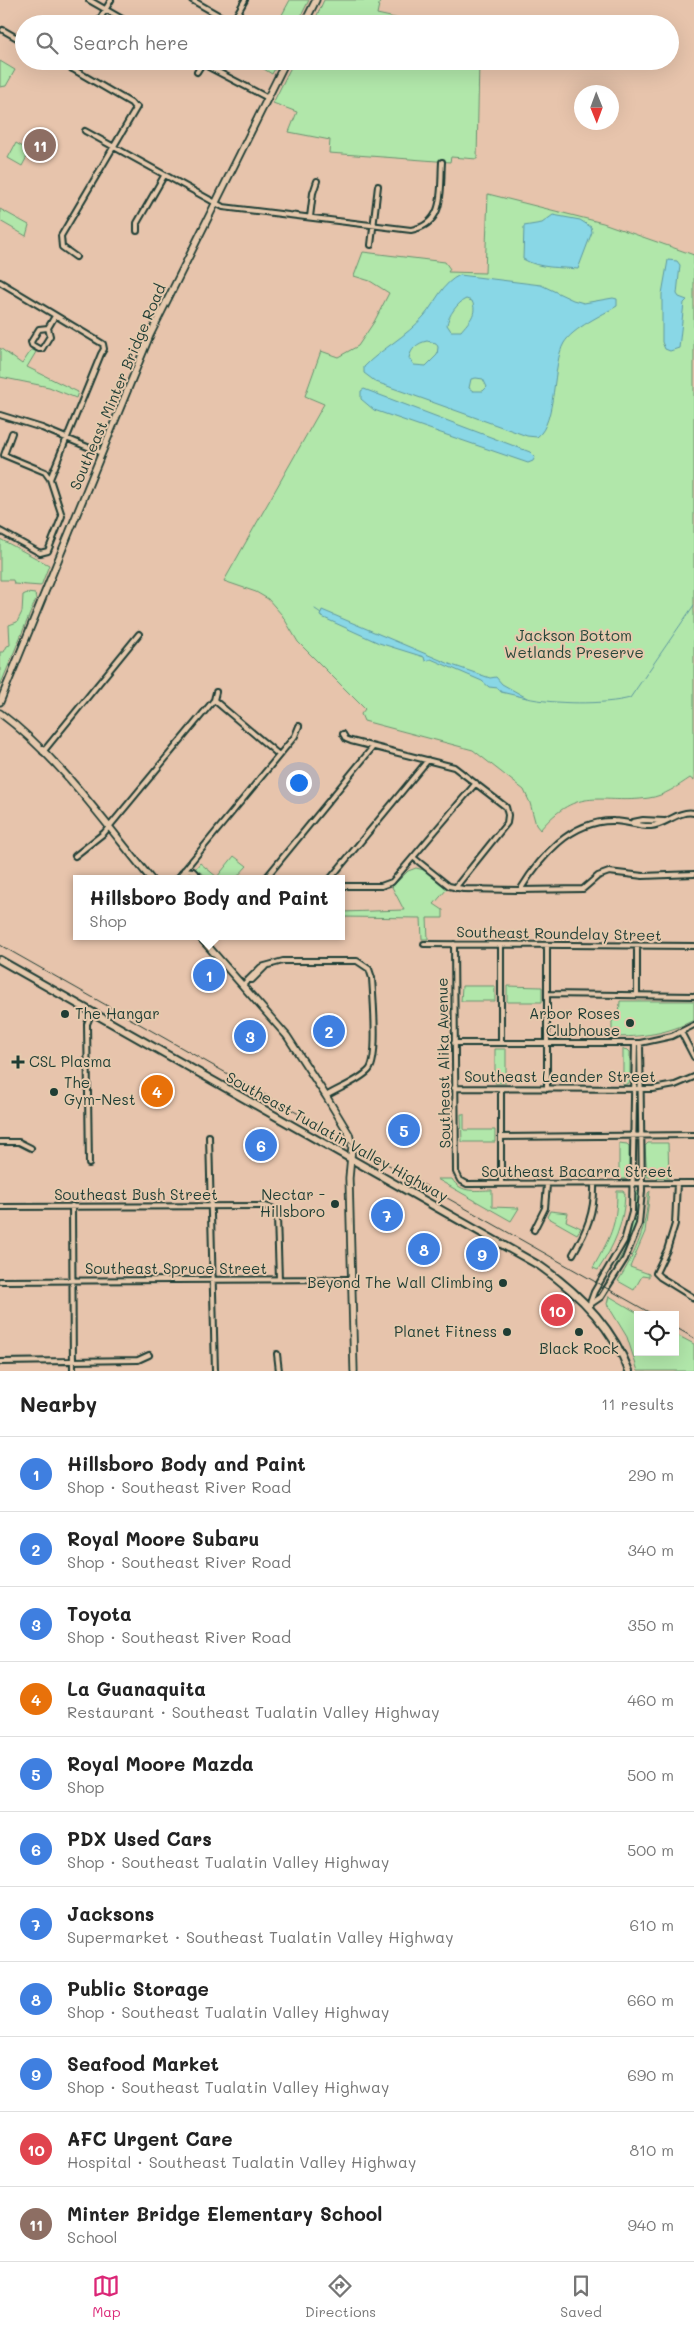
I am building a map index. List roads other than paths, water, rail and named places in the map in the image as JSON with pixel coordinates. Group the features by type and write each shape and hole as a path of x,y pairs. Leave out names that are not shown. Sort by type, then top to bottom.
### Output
{"main road":[{"path":"308,15 316,0"},
{"name":"Southeast Minter Bridge Road","path":"0,702 150,335 282,70"},
{"path":"0,713 43,752 148,875"},
{"path":"203,940 286,1036 349,1134 352,1146 350,1159 354,1371"},
{"name":"Southeast Tualatin Valley Highway","path":"0,960 540,1266 564,1283 588,1306 616,1344 629,1371"}],"street":[{"path":"89,0 115,15"},
{"path":"102,15 111,0"},
{"path":"192,0 219,15"},
{"path":"237,15 245,0"},
{"path":"3,30 15,37"},
{"path":"74,70 136,107 114,148 61,236 62,247 76,257"},
{"path":"214,70 268,98"},
{"path":"86,131 164,176 227,208 411,230 421,228 431,222 437,214 442,162"},
{"path":"138,230 137,223 164,176"},
{"path":"310,218 313,193 317,181"},
{"path":"371,245 378,186"},
{"path":"0,282 104,347 50,479"},
{"path":"48,328 39,329 31,342 39,350 42,349 50,336 48,328 55,316"},
{"path":"0,415 102,453"},
{"path":"0,531 40,553 46,553 62,516 50,479 45,472 4,455 12,433"},
{"path":"43,752 139,634"},
{"path":"75,856 108,827 214,700 216,692"},
{"path":"214,700 279,755"},
{"path":"180,875 295,736 299,726"},
{"path":"344,734 346,739 454,767 506,807 508,819 504,828 455,888"},
{"path":"268,875 374,747"},
{"path":"333,875 428,760"},
{"path":"345,886 387,885 414,858 476,783"},
{"path":"520,890 554,848 568,834 594,822 632,822 651,826 685,812 694,813"},
{"path":"414,858 444,883 455,888 583,889 598,876 609,872 643,876 694,874"},
{"path":"184,870 187,875"},
{"path":"184,870 193,871 197,875"},
{"name":"Southeast Roundelay Street","path":"424,944 694,946"},
{"name":"Southeast Alika Avenue","path":"454,944 456,1172 460,1180"},
{"path":"501,945 501,1042"},
{"path":"547,945 547,1089"},
{"path":"637,946 637,995"},
{"path":"243,985 255,973 265,967 283,961 357,962 365,965 372,974 374,1046 372,1065 364,1074 326,1096"},
{"path":"547,994 694,996"},
{"path":"90,1164 87,1024 92,1012"},
{"path":"454,1042 640,1043 680,1032 694,1025"},
{"path":"680,1032 694,1057"},
{"path":"588,1306 594,1292 624,1241 632,1212 635,1043"},
{"path":"588,1306 601,1297 631,1247 641,1214 640,1043"},
{"name":"Southeast Leander Street","path":"454,1088 640,1089 667,1087 694,1077"},
{"path":"501,1089 501,1184"},
{"path":"501,1137 694,1135"},
{"path":"208,1136 214,1371"},
{"path":"0,1142 19,1142 31,1148"},
{"name":"Southeast Bacarra Street","path":"460,1180 468,1184 694,1183"},
{"path":"677,1183 675,1224 667,1250 656,1273 694,1298"},
{"path":"574,1254 592,1214 594,1184"},
{"path":"534,1230 546,1208 547,1185"},
{"path":"72,1206 73,1371"},
{"name":"Southeast Bush Street","path":"0,1207 265,1206 272,1208 277,1217 278,1279"},
{"name":"Southeast Spruce Street","path":"0,1281 352,1279"},
{"path":"277,1354 279,1371"},
{"path":"0,1362 138,1360 149,1355"}],"water":[{"path":"553,215 580,220 591,227 592,232 578,269 543,266 523,259 524,226 542,223"},
{"path":"668,260 677,261 680,265 677,294 679,297 687,300 684,303 679,348 670,351 665,349 662,342 662,294"},
{"path":"460,275 541,285 584,303 617,299 617,306 581,327 568,337 564,343 560,352 548,419 537,437 527,436 376,382 364,373 364,367 371,360 424,316 444,288","holes":["466,299 472,301 474,306 472,317 461,331 451,331 447,325 449,318 457,306","427,341 436,343 438,347 437,355 426,366 414,365 409,358 413,349 420,343","471,379 483,379 487,387 483,391 473,391 469,388"]},
{"path":"364,389 530,452 535,457 533,461 528,463 374,410 361,399 361,391"},
{"path":"322,610 452,665 490,678 496,677 502,684 527,698 501,692 498,688 489,687 482,681 431,659 425,661 424,657 379,643 320,616"}],"waterway":[{"path":"527,698 550,702 578,703 607,702 630,698 694,605"},
{"path":"315,609 321,613"}],"railway":[{"path":"0,945 647,1311"},
{"path":"679,1329 694,1338"}],"place":[{"name":"Minter Bridge Elementary School","path":"40,145"},
{"name":"Hillsboro Body and Paint","path":"209,975"},
{"name":"The Hangar","path":"65,1014"},
{"name":"Arbor Roses Clubhouse","path":"630,1023"},
{"name":"Royal Moore Subaru","path":"329,1031"},
{"name":"Toyota","path":"250,1036"},
{"name":"CSL Plasma","path":"18,1062"},
{"name":"La Guanaquita","path":"157,1091"},
{"name":"The Gym-Nest","path":"54,1092"},
{"name":"Royal Moore Mazda","path":"404,1130"},
{"name":"PDX Used Cars","path":"261,1145"},
{"name":"Nectar - Hillsboro","path":"335,1204"},
{"name":"Jacksons","path":"387,1215"},
{"name":"Public Storage","path":"424,1249"},
{"name":"Seafood Market","path":"482,1254"},
{"name":"Beyond The Wall Climbing","path":"503,1283"},
{"name":"AFC Urgent Care","path":"557,1310"},
{"name":"Planet Fitness","path":"507,1332"},
{"name":"Black Rock","path":"579,1332"}],"park label":[{"name":"Jackson Bottom Wetlands Preserve","path":"574,644"}]}
